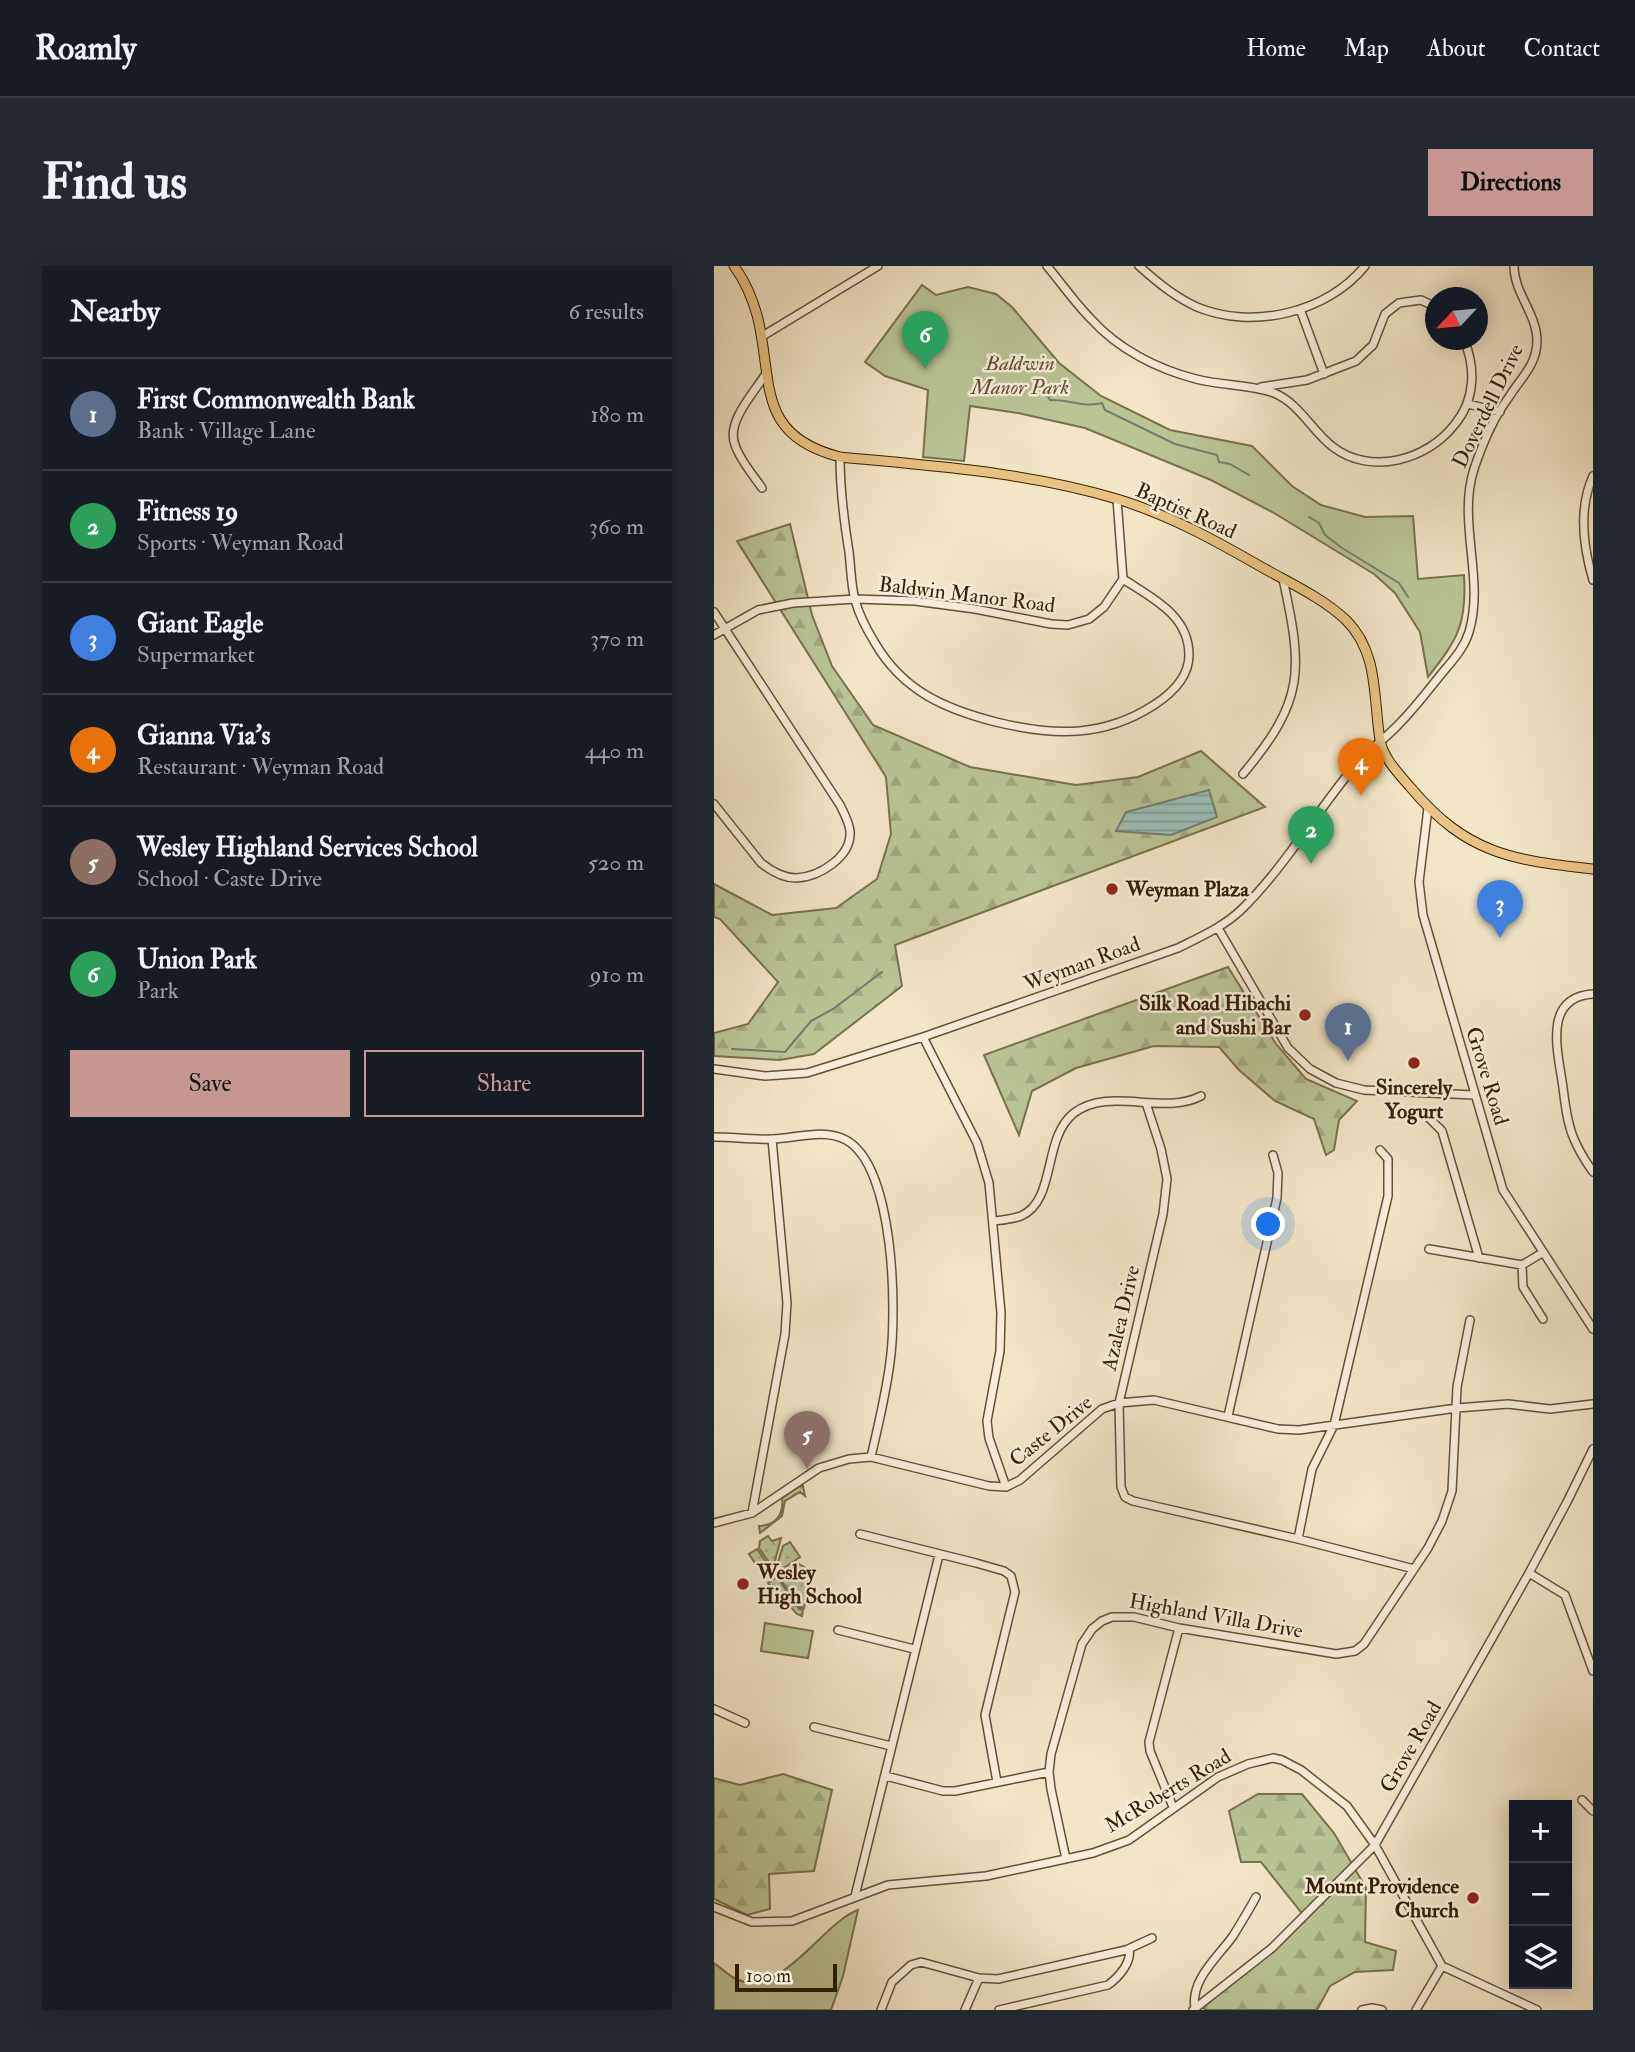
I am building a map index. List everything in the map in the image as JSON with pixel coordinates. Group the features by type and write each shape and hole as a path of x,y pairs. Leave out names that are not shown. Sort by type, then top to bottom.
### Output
{"main road":[{"name":"Baptist Road","path":"734,266 753,302 761,337 765,375 775,410 792,433 814,449 840,457 996,472 1117,499 1219,542 1345,619 1362,642 1372,666 1380,742 1396,771 1428,808 1468,839 1498,854 1545,864 1593,869"}],"street":[{"path":"761,337 878,266"},
{"path":"1047,266 1092,321 1112,339 1148,361 1198,380 1256,387 1281,385 1342,368 1367,353 1390,308 1410,300 1425,302"},
{"path":"1139,266 1173,294 1213,313 1255,318 1300,309 1341,288 1366,266"},
{"name":"Doverdell Drive","path":"1380,742 1400,723 1456,656 1469,632 1474,614 1474,589 1467,513 1474,469 1500,412 1530,368 1537,343 1532,318 1516,283 1514,266"},
{"path":"1300,309 1324,374"},
{"path":"1256,387 1277,394 1289,402 1334,448 1353,457 1379,462 1416,455 1439,443 1460,419 1468,404 1472,374 1466,350"},
{"path":"762,488 738,452 733,437 736,421 765,375"},
{"path":"1468,404 1500,412"},
{"path":"840,457 840,485 855,599 863,621 880,651 919,691 958,712 1023,729 1058,733 1094,730 1127,719 1166,697 1178,685 1187,668 1188,645 1185,631 1178,619 1123,579 1117,499"},
{"path":"1593,476 1585,505 1583,529 1593,580"},
{"name":"Baldwin Manor Road","path":"714,635 758,610 793,603 855,599 927,603 1068,625 1089,619 1104,607 1123,579"},
{"path":"1243,774 1279,726 1293,690 1297,651 1283,579"},
{"path":"714,612 846,818 850,830 849,840 846,849 829,866 796,878 783,876 761,863 714,804"},
{"name":"Weyman Road","path":"714,1069 765,1076 807,1073 923,1037 1178,948 1218,928 1240,911 1261,888 1351,770 1369,749 1380,742"},
{"name":"Grove Road","path":"1428,808 1419,882 1423,915 1503,1190 1593,1329"},
{"path":"1218,928 1288,1048 1310,1069 1336,1083 1364,1090 1474,1095"},
{"path":"1593,994 1575,998 1564,1007 1558,1019 1555,1036 1573,1138 1593,1172"},
{"path":"923,1037 977,1143 989,1183 1001,1314 1000,1351 987,1421 989,1438 1006,1487"},
{"path":"994,1222 1021,1216 1034,1206 1042,1192 1055,1140 1063,1124 1075,1113 1099,1102 1187,1103 1201,1096"},
{"name":"Azalea Drive","path":"1146,1103 1161,1149 1167,1179 1163,1214 1119,1403 1121,1487 1125,1497 1414,1569"},
{"path":"1428,1117 1442,1130 1479,1258"},
{"path":"714,1137 772,1139 829,1134 846,1139 857,1147 868,1164 886,1213 894,1312 891,1362 871,1457"},
{"path":"752,1513 786,1334 787,1303 772,1139"},
{"path":"1298,1539 1312,1469 1334,1424 1388,1196 1388,1159 1380,1150"},
{"path":"1228,1416 1277,1198 1278,1173 1273,1155"},
{"path":"1429,1249 1522,1265 1542,1253"},
{"path":"1522,1265 1522,1287 1543,1319"},
{"name":"Highland Villa Drive","path":"1066,1859 1049,1772 1055,1735 1078,1657 1082,1644 1092,1629 1102,1621 1124,1616 1179,1628 1336,1654 1355,1651 1364,1644 1442,1521 1452,1491 1459,1371 1470,1320"},
{"name":"Caste Drive","path":"714,1523 752,1513 819,1468 849,1459 871,1457 989,1486 1006,1487 1020,1480 1101,1409 1119,1403 1154,1401 1278,1429 1299,1430 1457,1408 1508,1404 1550,1409 1593,1404"},
{"name":"Grove Road","path":"1194,2009 1272,1948 1375,1845 1529,1573 1593,1449"},
{"path":"860,1534 976,1563 1004,1571 1011,1576 1014,1583 1012,1602 985,1715 997,1782"},
{"path":"855,1896 939,1555"},
{"path":"1529,1573 1565,1595 1593,1671"},
{"path":"1173,1807 1153,1759 1149,1742 1179,1628"},
{"path":"838,1630 914,1648"},
{"path":"714,1709 745,1723"},
{"path":"814,1727 891,1746"},
{"name":"McRoberts Road","path":"714,1907 746,1920 770,1923 792,1921 855,1896 901,1883 986,1876 1114,1847 1129,1840 1218,1777 1256,1761 1273,1758 1301,1770 1339,1798 1375,1845 1442,1966"},
{"path":"886,1776 943,1791 955,1791 1049,1772"},
{"path":"1582,1800 1593,1811"},
{"path":"1194,2009 1195,1994 1202,1977 1256,1898"},
{"path":"881,2010 892,1982 911,1965 930,1963 979,1978 998,1979 1129,1949 1152,1938"},
{"path":"999,2010 1108,1985 1128,1961 1129,1949"},
{"path":"1416,2010 1442,1966 1537,2010"},
{"path":"965,2010 979,1978"},
{"path":"1362,2010 1382,2010"}],"green space":[{"name":"Baldwin Manor Park","path":"922,285 936,295 968,287 996,294 1012,307 1059,363 1101,396 1170,430 1252,446 1292,486 1321,505 1365,517 1413,516 1418,579 1464,575 1462,619 1453,641 1438,664 1428,677 1420,632 1395,593 1374,574 1274,513 1211,480 1085,428 1018,413 970,406 964,461 923,457 928,390 885,376 865,362"},
{"path":"790,524 812,615 832,666 873,725 970,767 1076,785 1138,777 1201,751 1265,807 895,945 902,986 814,1054 780,1060 714,1056 714,1033 748,1024 778,982 720,919 714,917 714,884 772,915 836,908 877,879 891,834 886,777 737,541"},
{"path":"1228,967 1276,1044 1306,1079 1357,1101 1339,1120 1334,1150 1326,1155 1314,1119 1275,1101 1239,1070 1219,1047 1154,1046 1076,1068 1032,1091 1019,1135 984,1055"},
{"path":"803,1486 805,1496 800,1492 785,1501 782,1516 760,1533 759,1526 775,1521 778,1517 782,1509 782,1498"},
{"path":"768,1536 772,1541 781,1538 773,1568 759,1548 760,1541"},
{"path":"790,1542 800,1557 778,1572 776,1568 783,1546"},
{"path":"757,1549 771,1569 763,1575 749,1554"},
{"path":"797,1563 811,1571 804,1608 800,1607 778,1576"},
{"path":"777,1577 799,1609 803,1610 802,1616 790,1606 785,1607 768,1583"},
{"path":"765,1623 813,1631 808,1658 761,1651"},
{"path":"783,1774 832,1790 814,1871 769,1874 770,1909 747,1915 714,1899 714,1778 740,1785"},
{"path":"1258,1794 1302,1794 1334,1833 1366,1888 1365,1942 1396,1951 1393,1970 1355,1972 1330,1986 1317,2010 1205,2010 1203,2007 1304,1916 1261,1862 1241,1862 1229,1811"},
{"path":"858,1910 843,1976 831,2010 714,2010 714,1963 736,1979 753,1983 769,1979 785,1970 830,1929"}],"water":[{"path":"1209,790 1217,817 1171,835 1116,831 1126,812"}],"waterway":[{"path":"1036,384 1045,391 1050,400 1102,403 1105,410 1175,444 1217,455 1219,462 1230,464 1249,475"},
{"path":"1309,517 1319,523 1325,535 1342,548 1399,583 1408,597"},
{"path":"732,1049 785,1052 811,1021 833,1009 882,972"}],"place":[{"name":"Union Park","path":"925,369"},
{"name":"Gianna Via's","path":"1361,796"},
{"name":"Fitness 19","path":"1311,864"},
{"name":"Weyman Plaza","path":"1112,889"},
{"name":"Giant Eagle","path":"1500,938"},
{"name":"Silk Road Hibachi and Sushi Bar","path":"1305,1015"},
{"name":"First Commonwealth Bank","path":"1348,1061"},
{"name":"Sincerely Yogurt","path":"1414,1063"},
{"name":"Wesley Highland Services School","path":"807,1469"},
{"name":"Wesley High School","path":"743,1584"},
{"name":"Mount Providence Church","path":"1473,1898"}]}
